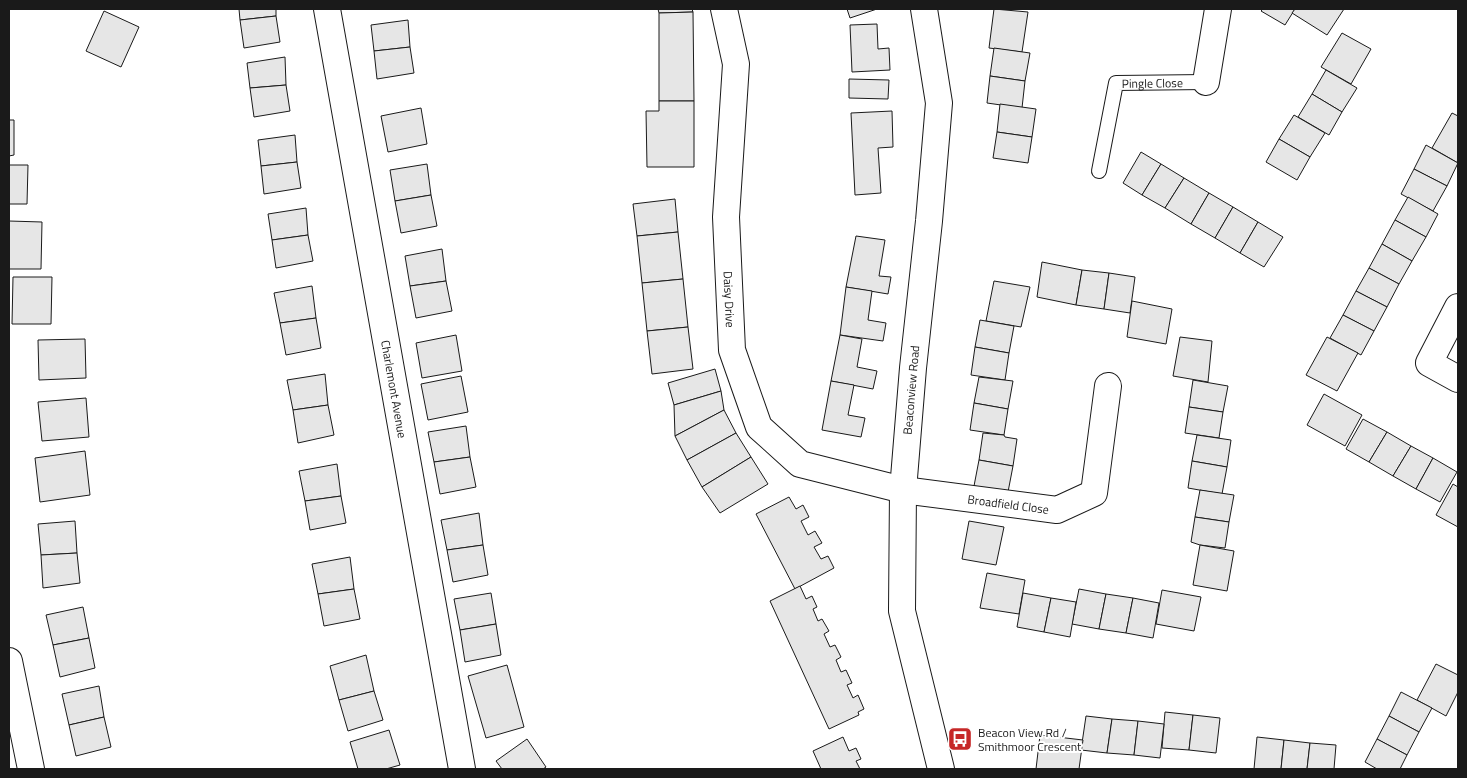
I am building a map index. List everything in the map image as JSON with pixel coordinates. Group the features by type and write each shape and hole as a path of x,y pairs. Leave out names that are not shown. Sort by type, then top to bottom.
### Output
{"street":[{"name":"Charlemont Avenue","path":"328,9 462,769"},
{"name":"Daisy Drive","path":"724,9 736,64 726,217 732,350 759,427 800,464 903,490"},
{"name":"Beaconview Road","path":"924,9 939,103 930,221 913,368 903,490 902,611 941,769"},
{"name":"Pingle Close","path":"1206,82 1218,9"},
{"path":"1458,307 1429,363 1458,379"},
{"name":"Broadfield Close","path":"903,490 1057,510 1094,493 1108,386"},
{"path":"9,660 31,769"}],"lane":[{"name":"Pingle Close","path":"1099,171 1116,83 1206,82"}],"building":[{"path":"239,9 276,9 276,16 240,20"},
{"path":"658,9 692,9 693,12 659,13"},
{"path":"847,9 877,9 850,18"},
{"path":"994,9 1028,12 1022,52 989,48"},
{"path":"1263,9 1295,9 1285,25 1261,11"},
{"path":"1295,9 1344,9 1327,35 1292,13"},
{"path":"104,11 139,27 121,67 86,51"},
{"path":"693,12 694,101 659,101 659,13"},
{"path":"276,16 280,42 244,48 240,20"},
{"path":"408,20 410,47 374,51 371,25"},
{"path":"877,24 878,49 889,48 890,70 852,72 850,25"},
{"path":"1342,33 1371,49 1351,84 1321,67"},
{"path":"410,47 414,73 377,79 374,51"},
{"path":"994,48 1030,53 1025,81 990,76"},
{"path":"285,57 286,85 250,88 247,63"},
{"path":"1326,70 1357,88 1342,112 1312,94"},
{"path":"990,76 1025,81 1022,108 987,103"},
{"path":"849,79 889,80 888,99 849,98"},
{"path":"286,85 290,111 254,117 250,88"},
{"path":"1312,94 1342,112 1329,135 1298,117"},
{"path":"659,101 694,101 694,167 647,167 646,111 659,111"},
{"path":"1000,104 1036,109 1032,137 997,132"},
{"path":"421,108 427,144 388,152 381,116"},
{"path":"892,111 893,147 878,148 881,193 855,195 851,113"},
{"path":"1452,113 1458,116 1458,163 1432,148"},
{"path":"1294,115 1325,133 1310,157 1279,139"},
{"path":"9,120 14,120 14,155 9,156"},
{"path":"997,132 1032,137 1028,163 993,158"},
{"path":"295,135 297,162 261,166 258,140"},
{"path":"1279,139 1310,157 1297,180 1266,162"},
{"path":"1426,145 1458,163 1447,186 1414,169"},
{"path":"1141,152 1161,164 1142,195 1123,183"},
{"path":"297,162 301,188 264,194 261,166"},
{"path":"427,164 431,195 395,201 390,170"},
{"path":"1161,164 1184,178 1165,208 1142,195"},
{"path":"9,165 28,165 27,204 9,204"},
{"path":"1414,169 1447,186 1433,211 1401,194"},
{"path":"1184,178 1209,193 1191,224 1165,208"},
{"path":"1209,193 1233,207 1215,238 1191,224"},
{"path":"431,195 437,226 401,233 395,201"},
{"path":"1408,197 1438,214 1426,237 1395,220"},
{"path":"675,199 678,232 637,236 633,204"},
{"path":"1233,207 1258,222 1240,253 1215,238"},
{"path":"306,208 308,235 272,240 268,214"},
{"path":"1395,220 1426,237 1412,261 1382,244"},
{"path":"9,221 42,222 41,269 9,269"},
{"path":"1258,222 1283,237 1264,267 1240,253"},
{"path":"678,232 683,279 642,283 637,236"},
{"path":"308,235 313,261 276,268 272,240"},
{"path":"856,236 885,240 879,276 891,277 888,294 846,287"},
{"path":"1382,244 1412,261 1399,284 1369,268"},
{"path":"442,249 446,281 410,286 405,256"},
{"path":"1042,262 1082,270 1076,305 1037,297"},
{"path":"1369,268 1399,284 1387,307 1356,291"},
{"path":"1082,270 1109,273 1104,309 1076,305"},
{"path":"1109,273 1135,277 1130,313 1104,309"},
{"path":"13,277 52,277 51,324 12,324"},
{"path":"683,279 688,327 647,331 642,283"},
{"path":"446,281 452,311 416,318 410,286"},
{"path":"994,281 1030,287 1021,327 986,321"},
{"path":"312,286 316,318 280,323 274,293"},
{"path":"846,287 872,291 868,320 886,323 883,341 840,335"},
{"path":"1356,291 1387,307 1374,331 1343,315"},
{"path":"1132,301 1172,309 1166,344 1127,337"},
{"path":"1343,315 1374,331 1361,355 1330,338"},
{"path":"316,318 321,348 286,355 280,323"},
{"path":"980,320 1014,326 1009,353 975,347"},
{"path":"688,327 693,369 652,374 647,331"},
{"path":"456,335 462,371 422,378 416,343"},
{"path":"840,335 862,339 857,367 877,371 873,389 831,381"},
{"path":"1180,337 1212,341 1208,382 1173,376"},
{"path":"1327,337 1358,353 1337,391 1306,375"},
{"path":"85,339 86,378 39,380 38,340"},
{"path":"975,347 1009,353 1005,380 971,375"},
{"path":"715,369 721,391 674,405 668,383"},
{"path":"325,374 328,405 293,410 287,380"},
{"path":"461,376 468,412 428,420 421,384"},
{"path":"979,377 1013,381 1008,409 974,403"},
{"path":"1193,380 1228,386 1223,412 1189,407"},
{"path":"831,381 854,385 848,415 865,418 861,437 822,430"},
{"path":"721,391 724,410 675,436 674,405"},
{"path":"1324,394 1362,415 1345,446 1307,425"},
{"path":"86,398 89,437 42,441 38,402"},
{"path":"974,403 1008,409 1004,435 970,430"},
{"path":"328,405 334,435 298,443 293,410"},
{"path":"1189,407 1223,412 1219,438 1185,433"},
{"path":"724,410 736,433 687,460 675,436"},
{"path":"1363,419 1387,432 1369,462 1346,449"},
{"path":"466,426 470,457 434,462 428,432"},
{"path":"1387,432 1411,446 1393,476 1369,462"},
{"path":"736,433 751,457 702,487 687,460"},
{"path":"983,433 1004,435 1005,437 1017,439 1013,466 979,460"},
{"path":"1197,435 1231,440 1227,467 1192,461"},
{"path":"1411,446 1433,458 1416,489 1393,476"},
{"path":"85,451 90,495 40,502 35,458"},
{"path":"470,457 476,487 440,494 434,462"},
{"path":"751,457 768,484 720,513 702,487"},
{"path":"1433,458 1457,472 1440,502 1416,489"},
{"path":"979,460 1013,466 1008,492 974,486"},
{"path":"1192,461 1227,467 1222,494 1188,488"},
{"path":"337,464 341,496 305,501 299,471"},
{"path":"1453,484 1458,487 1458,527 1436,515"},
{"path":"1200,490 1234,495 1229,522 1195,517"},
{"path":"341,496 346,523 310,530 305,501"},
{"path":"789,497 796,509 803,505 809,517 801,521 808,535 815,531 822,543 814,547 821,559 828,556 834,568 795,589 756,514"},
{"path":"479,513 483,545 447,550 441,520"},
{"path":"1195,517 1229,522 1225,548 1191,542"},
{"path":"75,521 77,553 41,555 38,524"},
{"path":"969,521 1004,527 996,565 962,559"},
{"path":"483,545 488,575 453,582 447,550"},
{"path":"1200,545 1234,551 1227,591 1193,585"},
{"path":"77,553 80,583 43,588 41,555"},
{"path":"350,557 354,589 318,594 312,564"},
{"path":"987,573 1025,580 1019,614 980,608"},
{"path":"800,586 806,599 812,596 817,607 813,609 818,621 822,619 829,631 824,634 830,647 835,645 841,657 836,660 841,672 846,670 852,683 847,685 853,698 858,695 864,709 858,712 859,715 829,729 770,601"},
{"path":"354,589 360,619 324,626 318,594"},
{"path":"1079,589 1106,594 1099,629 1072,624"},
{"path":"1162,590 1201,597 1194,631 1156,624"},
{"path":"491,593 496,624 460,630 454,599"},
{"path":"1023,593 1051,598 1044,632 1017,627"},
{"path":"1106,594 1133,598 1126,633 1099,629"},
{"path":"1051,598 1076,602 1070,637 1044,632"},
{"path":"1133,598 1159,603 1153,638 1126,633"},
{"path":"83,607 89,638 53,645 46,615"},
{"path":"496,624 501,655 465,662 460,630"},
{"path":"89,638 95,668 60,677 53,645"},
{"path":"366,655 374,691 339,700 330,666"},
{"path":"1436,664 1458,675 1458,692 1446,716 1417,700"},
{"path":"507,665 524,727 486,738 468,676"},
{"path":"99,686 104,717 69,725 62,694"},
{"path":"374,691 383,720 348,731 339,700"},
{"path":"1401,692 1432,708 1419,732 1389,716"},
{"path":"1165,712 1193,715 1189,750 1162,748"},
{"path":"1193,715 1220,718 1216,753 1189,750"},
{"path":"1086,716 1112,719 1107,753 1081,750"},
{"path":"1389,716 1419,732 1407,755 1377,739"},
{"path":"104,717 111,747 76,756 69,725"},
{"path":"1112,719 1138,721 1134,755 1107,753"},
{"path":"1138,721 1164,724 1160,758 1134,755"},
{"path":"389,730 400,765 386,769 358,769 350,742"},
{"path":"1040,735 1083,740 1079,769 1036,769"},
{"path":"843,737 849,751 856,748 861,759 856,761 860,769 821,769 813,751"},
{"path":"1257,737 1284,740 1281,769 1254,769"},
{"path":"527,739 546,767 543,769 502,769 496,761"},
{"path":"1377,739 1407,755 1400,769 1377,769 1365,762"},
{"path":"1284,740 1310,743 1307,769 1281,769"},
{"path":"1310,743 1336,745 1334,769 1307,769"}],"place":[{"name":"Beacon View Rd / Smithmoor Crescent","path":"960,739"}]}
